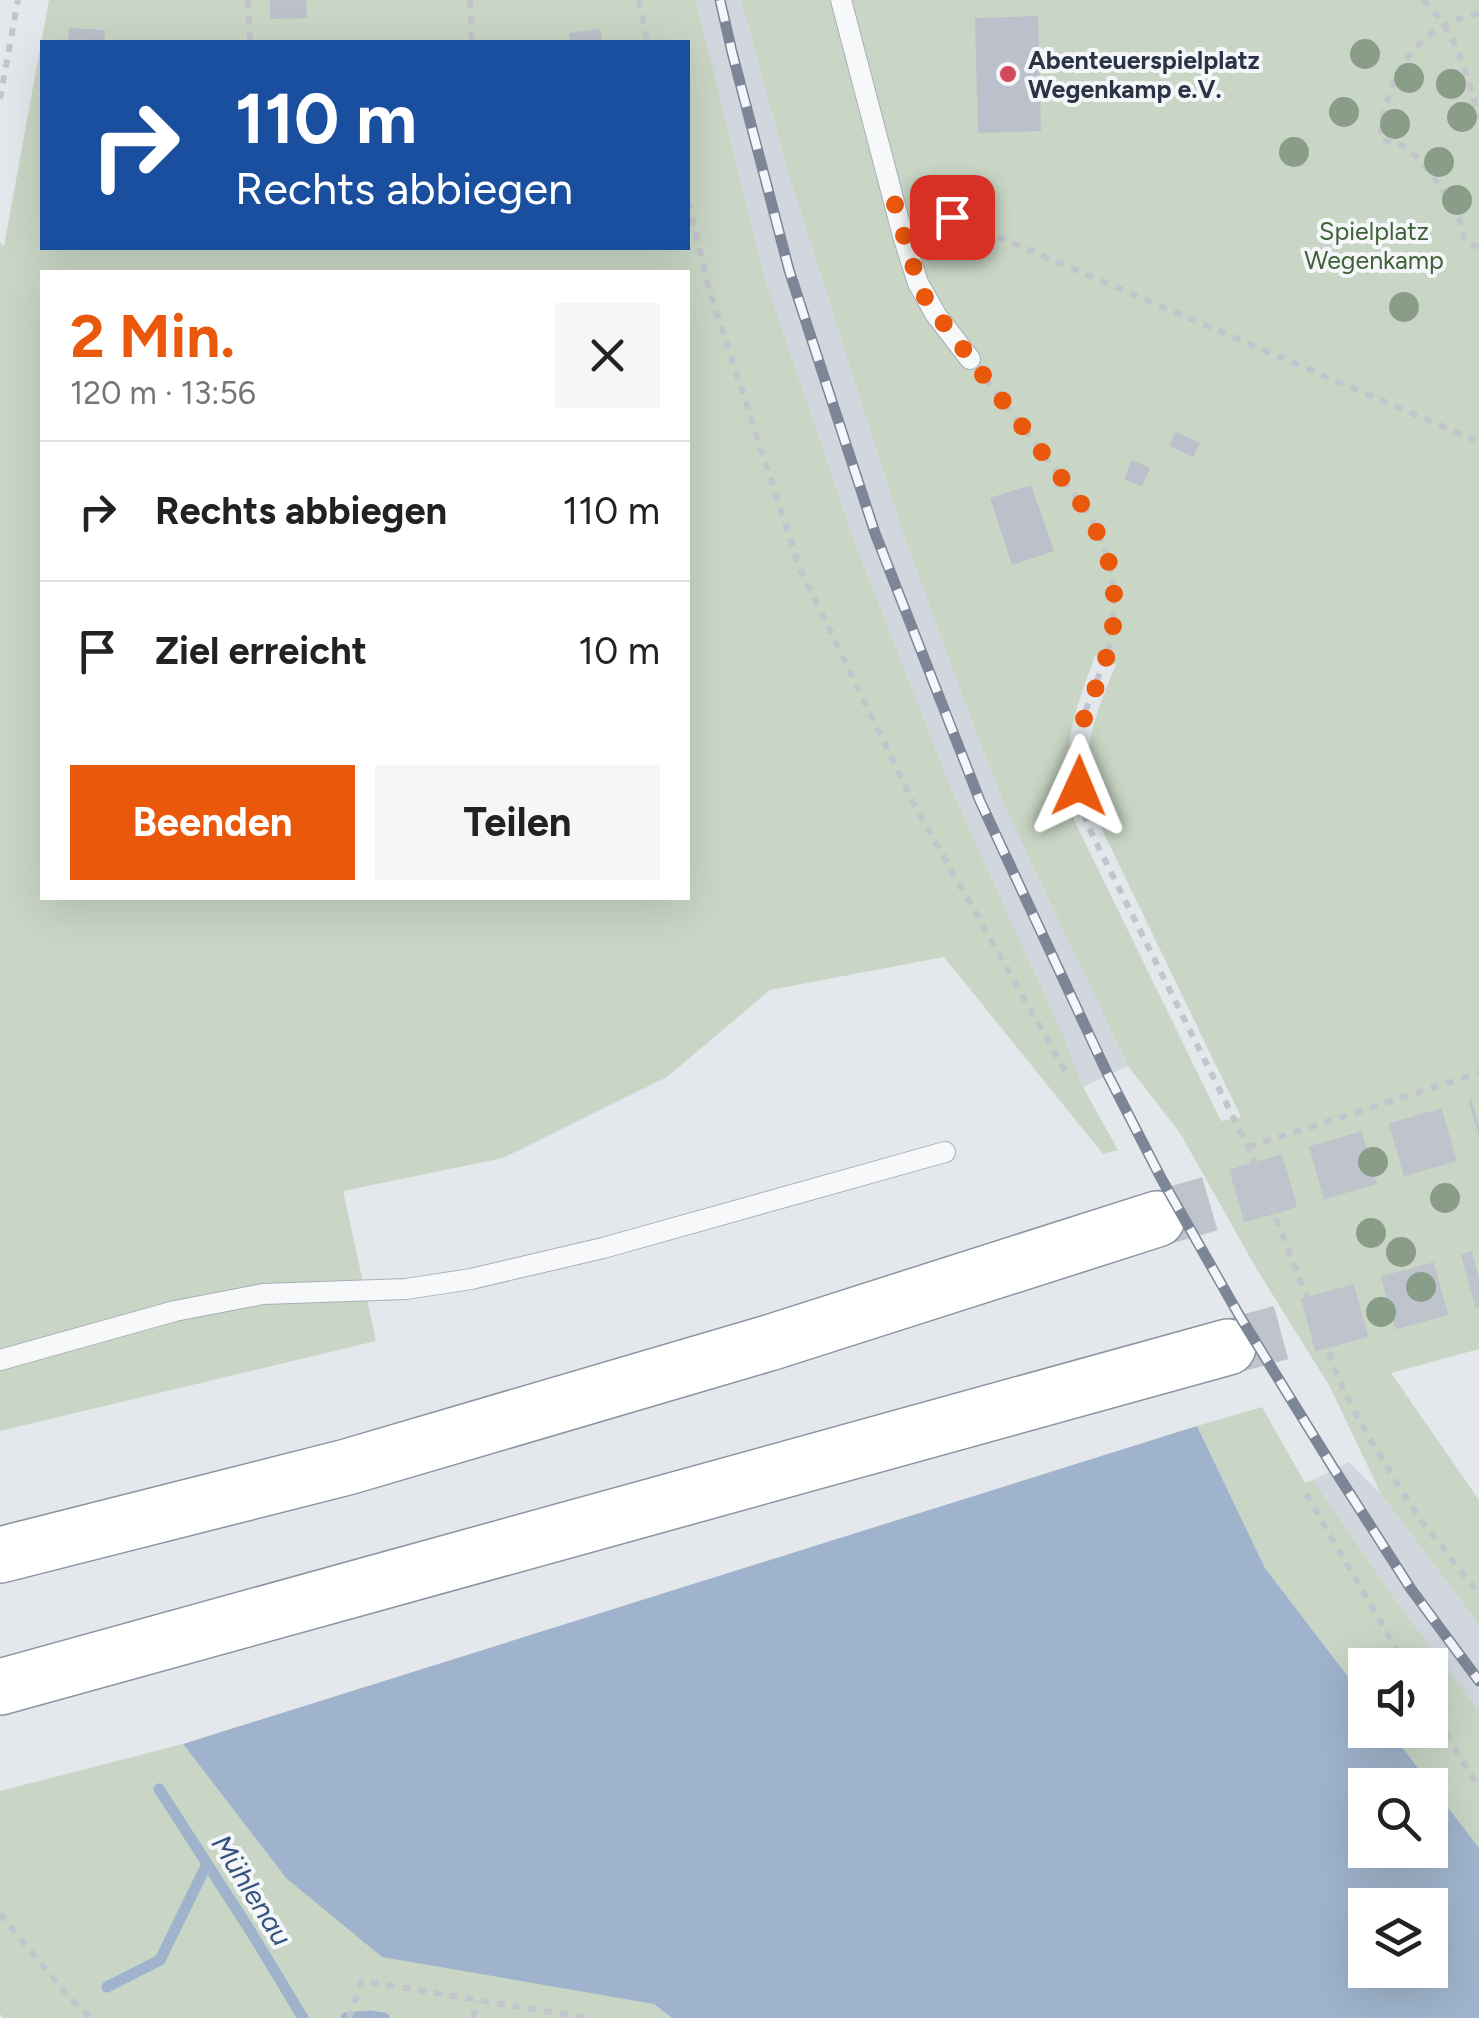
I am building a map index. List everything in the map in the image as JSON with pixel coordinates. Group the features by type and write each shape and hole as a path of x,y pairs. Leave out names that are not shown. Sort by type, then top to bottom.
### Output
{"highway":[{"path":"0,1555 365,1462 772,1342 1156,1218"},
{"path":"0,1686 1228,1347"}],"lane":[{"path":"841,0 913,267 926,300 970,359"},
{"path":"0,1360 175,1311 264,1294 406,1289 471,1280 603,1248 944,1152"}],"path":[{"path":"0,98 18,0"},
{"path":"248,0 250,40"},
{"path":"470,0 472,40"},
{"path":"639,0 648,40"},
{"path":"1423,0 1445,26 1466,71 1479,119"},
{"path":"1479,14 1445,26 1420,44 1400,67 1388,93 1380,139 1402,146 1421,164 1456,212 1465,242 1479,247"},
{"path":"894,201 917,202 1479,442"},
{"path":"690,210 710,292 800,569 915,806 1068,1076"},
{"path":"970,359 1089,514 1103,543 1114,592 1113,628 1105,663 1086,710 1077,769 1081,802 1097,848 1248,1146 1342,1387 1417,1514 1479,1594"},
{"path":"1248,1146 1479,1073"},
{"path":"1306,1494 1396,1648"},
{"path":"1448,1736 1479,1789"},
{"path":"0,1914 91,2018"},
{"path":"349,2018 362,1981 588,2018"},
{"path":"473,2018 476,2000"}],"shaded area":[{"path":"696,0 741,0 787,169 902,530 1008,814 1128,1066 1083,1087 953,793 857,548 765,279"},
{"path":"1349,1462 1381,1494 1479,1625 1479,1711 1448,1670 1448,1648 1432,1648 1313,1480"}],"green space":[{"path":"49,0 696,0 765,279 857,548 953,793 1083,1087 1118,1150 1103,1154 944,957 770,990 667,1077 503,1158 343,1191 376,1341 0,1431 0,242 4,246 40,49 40,250 690,250 690,40 42,40"},
{"name":"Spielplatz Wegenkamp","path":"741,0 1479,0 1479,1349 1391,1373 1479,1500 1479,1625 1381,1494 1330,1387 1256,1268 1180,1133 1128,1066 1008,814 902,530 787,169","holes":["1095,656 1116,665 1101,702 1088,756 1094,813 1241,1117 1221,1121 1075,822 1067,778 1074,718"]},
{"path":"1262,1407 1305,1483 1313,1480 1432,1648 1348,1648 1348,1677 1265,1568 1197,1426"},
{"path":"1448,1670 1479,1711 1479,1848 1448,1807 1448,1768 1418,1768 1403,1748 1448,1748"},
{"path":"183,1744 286,1878 654,2004 672,2018 3,2018 0,1791"}],"water":[{"path":"1197,1426 1265,1568 1348,1677 1348,1748 1403,1748 1418,1768 1348,1768 1348,1868 1448,1868 1448,1807 1479,1848 1479,2018 672,2018 654,2004 382,1957 286,1878 183,1744"}],"building":[{"path":"270,0 306,0 307,18 270,19"},
{"name":"Abenteuerspielplatz Wegenkamp e.V.","path":"1038,16 1041,131 978,133 975,18"},
{"path":"69,28 105,30 104,40 68,40"},
{"path":"600,29 602,40 570,40 569,33"},
{"path":"1176,432 1200,443 1193,457 1169,446"},
{"path":"1132,460 1150,468 1142,486 1124,479"},
{"path":"1031,485 1054,551 1012,565 990,498"}],"waterway":[{"name":"Mühlenau","path":"159,1789 303,2018"},
{"path":"107,1987 160,1960 207,1864"},
{"path":"346,2018 384,2018"}],"tunnel":[{"path":"1157,1219 1479,1126"},
{"path":"1228,1347 1479,1278"}],"railway":[{"path":"720,0 789,270 875,533 980,801 1108,1075 1161,1178 1334,1469 1411,1589 1479,1681"}],"place":[{"name":"Abenteuerspielplatz Wegenkamp e.V.","path":"1008,74"}],"route":[{"path":"952,217 917,202 894,201 926,300 1089,514 1108,558 1114,592 1113,628 1105,663 1082,724 1079,786"}]}
